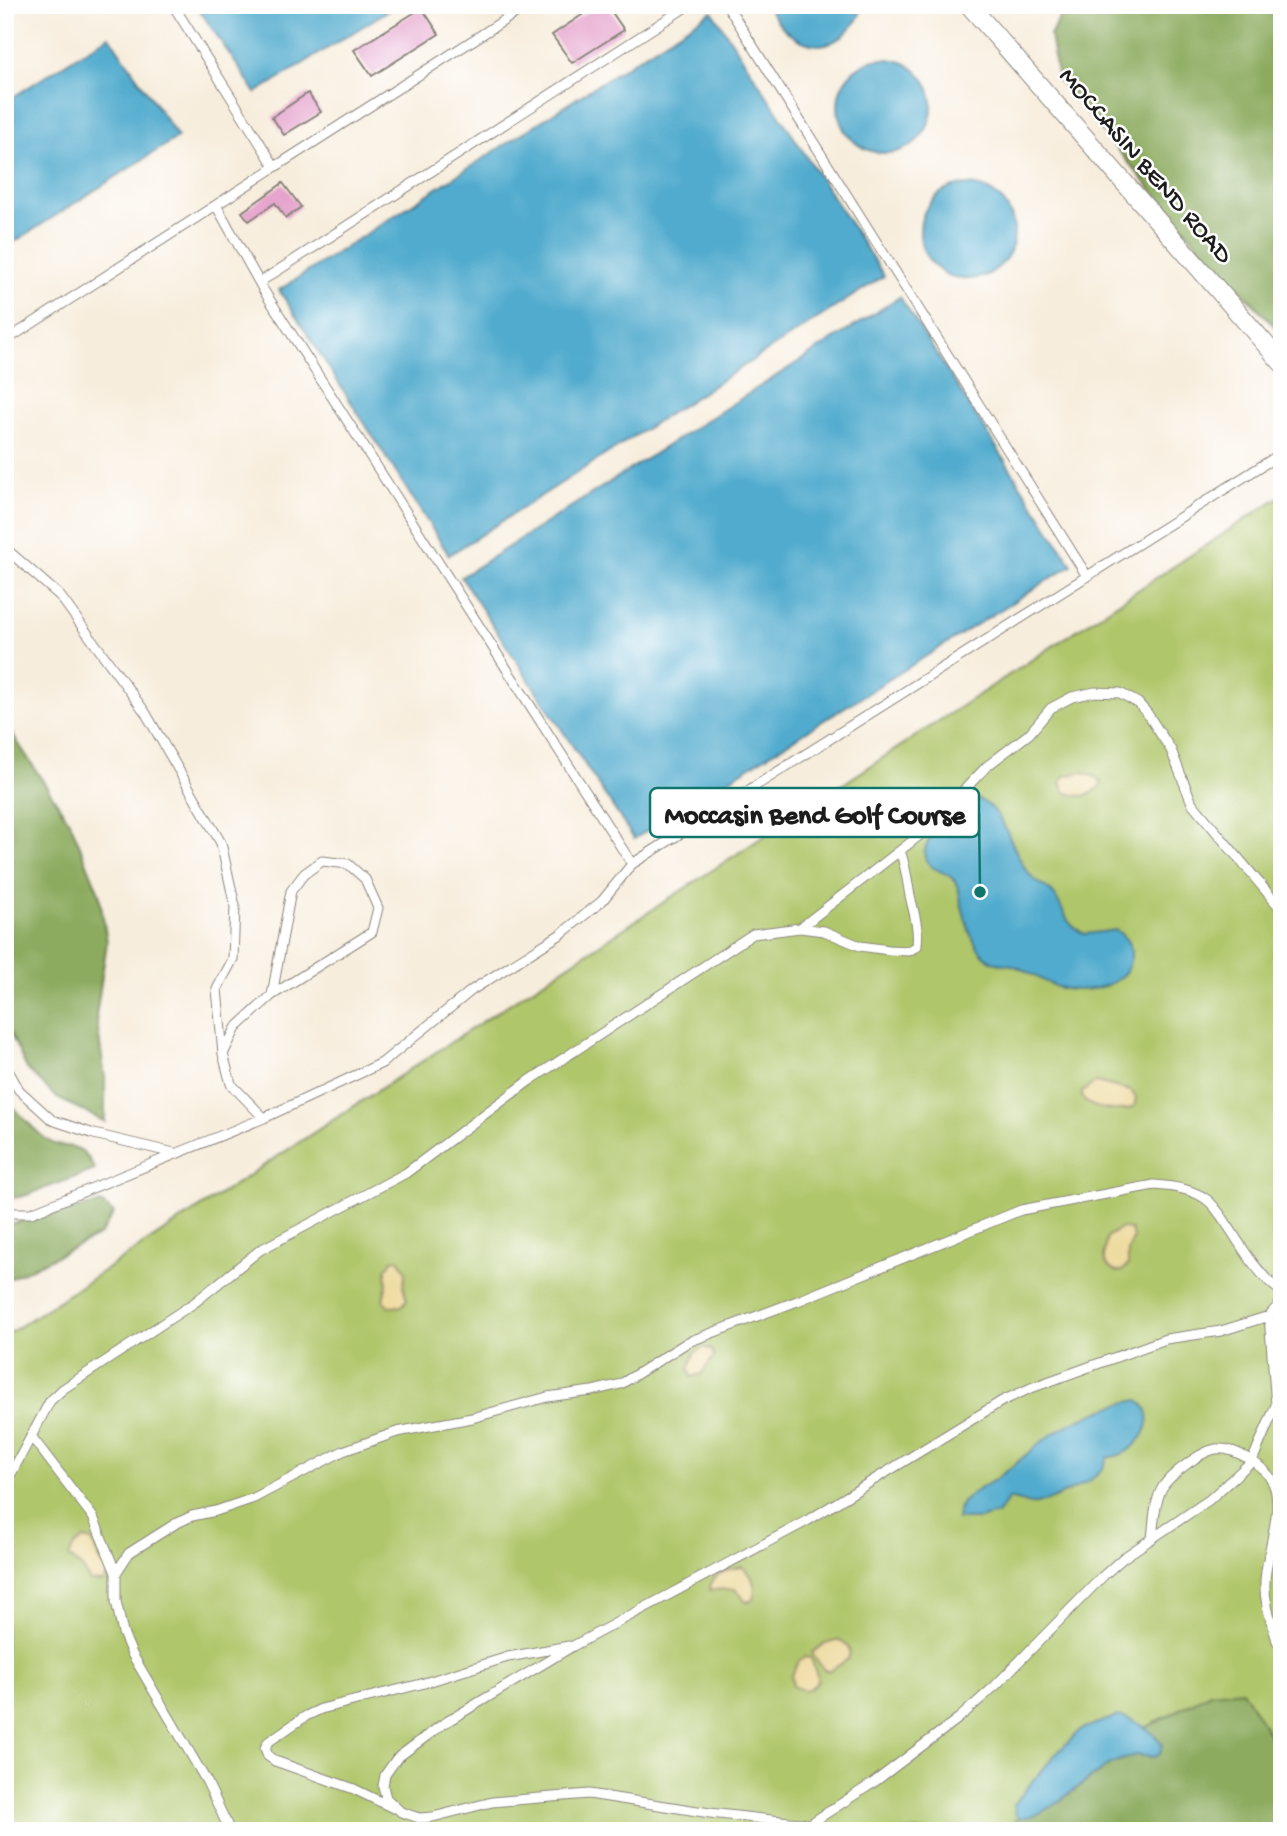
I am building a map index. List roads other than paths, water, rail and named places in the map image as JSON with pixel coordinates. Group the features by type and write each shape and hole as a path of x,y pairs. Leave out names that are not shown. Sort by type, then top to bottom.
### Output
{"street":[{"name":"MOCCASIN BEND ROAD","path":"969,5 1282,363"}],"lane":[{"path":"173,5 275,167"},
{"path":"5,341 528,5"},
{"path":"260,282 689,5"},
{"path":"727,5 1087,576"},
{"path":"216,205 260,282 632,863"},
{"path":"5,1213 31,1213 264,1118 382,1063 472,990 561,934 602,901 632,863 1282,453"},
{"path":"5,548 60,596 145,712 221,843 235,906 233,959 217,989 223,1054 231,1084 264,1118"},
{"path":"800,928 924,832 987,766 1021,741 1043,716 1061,701 1095,692 1120,693 1138,703 1155,723 1176,760 1192,803 1282,910"},
{"path":"5,1485 50,1401 63,1389 194,1303 260,1250 406,1173 529,1082 753,934 800,928 824,931 860,946 909,951 917,946 916,916 908,871 900,851"},
{"path":"223,1054 236,1028 272,995 372,932 378,908 365,879 348,864 321,861 304,874 291,891 272,995"},
{"path":"5,1066 19,1090 52,1120 94,1134 176,1154"},
{"path":"116,1573 129,1553 175,1524 192,1516 254,1498 352,1447 397,1432 472,1418 547,1397 621,1384 688,1342 800,1300 1021,1210 1044,1204 1142,1186 1168,1186 1194,1193 1207,1199 1252,1261 1282,1292"},
{"path":"401,1812 386,1798 383,1786 385,1775 397,1758 443,1724 573,1646 807,1521 1016,1394 1166,1339 1221,1331 1269,1316 1282,1301"},
{"path":"799,1831 873,1783 959,1718 995,1686 1123,1558 1209,1500 1252,1461 1276,1405 1269,1316"},
{"path":"31,1436 93,1517 116,1573 116,1601 123,1633 132,1654 207,1782 230,1831"},
{"path":"1152,1538 1157,1501 1168,1480 1210,1450 1220,1448 1252,1461 1268,1473 1275,1485 1277,1506 1265,1584 1266,1604 1277,1641"},
{"path":"573,1646 508,1657 421,1684 321,1709 268,1742 265,1748 268,1756 275,1761 354,1789 419,1818 492,1802 589,1794 808,1825"}],"water":[{"path":"196,5 397,5 256,93"},
{"path":"767,5 862,5 857,20 846,33 823,45 812,44 791,34 781,26"},
{"path":"712,11 884,276 449,555 279,290"},
{"path":"109,36 178,137 5,248 5,102"},
{"path":"885,59 903,63 918,73 928,88 932,106 928,124 918,139 903,149 885,153 867,149 852,139 842,124 838,106 842,88 852,73 867,63"},
{"path":"967,185 985,189 1000,199 1010,214 1014,232 1010,250 1000,265 985,275 967,279 949,275 934,265 924,250 920,232 924,214 934,199 949,189"},
{"path":"900,297 1072,565 634,839 461,577"},
{"path":"977,799 995,812 1023,866 1052,893 1073,926 1085,934 1116,930 1126,940 1131,951 1130,961 1126,971 1118,979 1085,990 1062,988 1019,968 993,962 980,951 968,927 956,883 928,863 925,852 928,843 942,824"},
{"path":"1139,1400 1146,1408 1148,1418 1143,1436 1127,1451 1108,1457 1095,1476 1070,1491 1043,1502 1032,1504 1009,1499 997,1514 979,1519 957,1519 966,1499 1004,1473 1048,1437 1092,1414"},
{"path":"1118,1716 1137,1722 1153,1734 1162,1744 1160,1754 1154,1757 1135,1755 1110,1764 1036,1815 1019,1818 1016,1816 1014,1804 1053,1757 1081,1729"}],"place":[{"name":"Moccasin Bend Golf Course","path":"980,892"}]}
